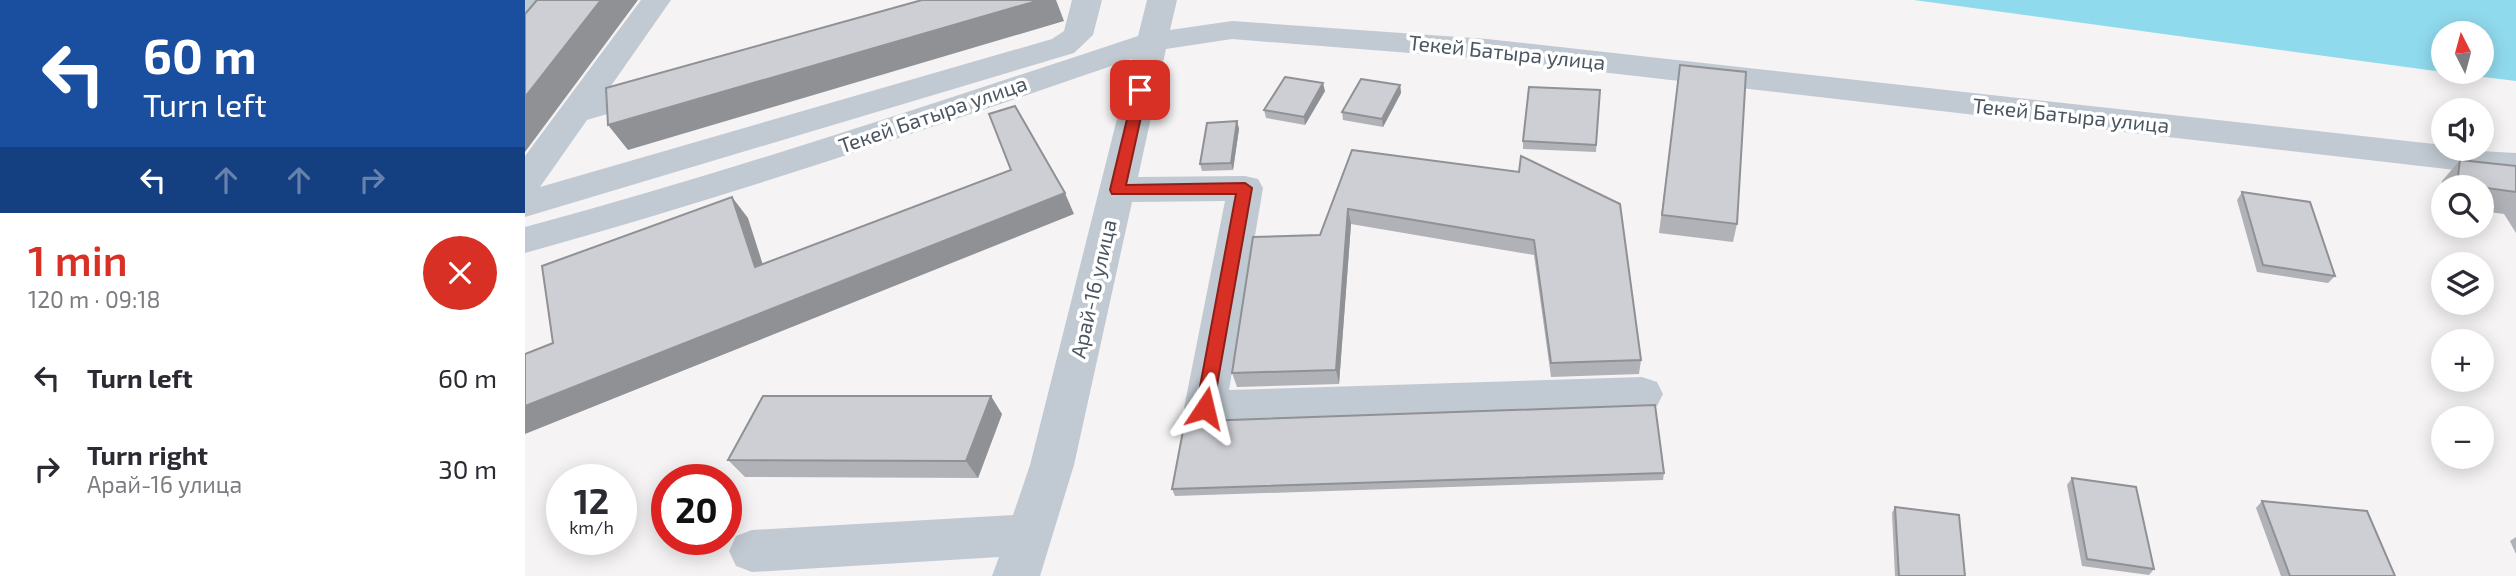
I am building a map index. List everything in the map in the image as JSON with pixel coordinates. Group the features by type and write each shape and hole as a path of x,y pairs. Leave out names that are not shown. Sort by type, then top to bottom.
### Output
{"street":[{"path":"525,11 534,0"},
{"path":"525,182 656,0"},
{"path":"526,233 1063,46 1079,35 1087,0"},
{"name":"Арай-16 улица","path":"1023,556 1052,465 1162,0"},
{"name":"Текей Батыра улица","path":"526,233 642,208 838,147 1151,42 1232,30 1487,49 2516,165"},
{"path":"575,112 680,83"},
{"path":"1117,190 1245,188 1205,408 1642,394"},
{"path":"752,551 1023,556"}],"water":[{"path":"1914,0 2516,0 2516,81 2494,78 2494,21 2431,21 2431,70"}],"building":[{"path":"537,0 601,0 525,97 525,14"},
{"path":"922,0 1040,0 608,125 606,88"},
{"path":"1680,65 1746,72 1737,224 1662,215"},
{"path":"1285,77 1323,83 1304,117 1264,110"},
{"path":"1361,79 1400,85 1382,119 1342,112"},
{"path":"1529,87 1600,90 1596,145 1523,141"},
{"path":"1015,106 1065,193 525,406 525,354 553,343 542,266 732,197 755,267 1011,170 989,114"},
{"path":"1237,121 1231,163 1200,164 1207,123"},
{"path":"1352,150 1519,172 1521,156 1620,204 1641,360 1551,363 1534,240 1348,209 1336,370 1232,373 1253,237 1320,235"},
{"path":"2460,161 2516,166 2516,192 2494,189 2494,175 2458,175"},
{"path":"2242,192 2310,202 2335,276 2263,265"},
{"path":"763,396 991,396 966,461 728,460"},
{"path":"1655,405 1664,473 1172,489 1186,415 1202,421"},
{"path":"2072,478 2136,487 2154,569 2087,559"},
{"path":"2262,501 2367,511 2395,576 2290,576"},
{"path":"1895,507 1959,515 1965,576 1899,576"}],"route":[{"path":"1140,90 1117,190 1245,188 1205,408"}]}
